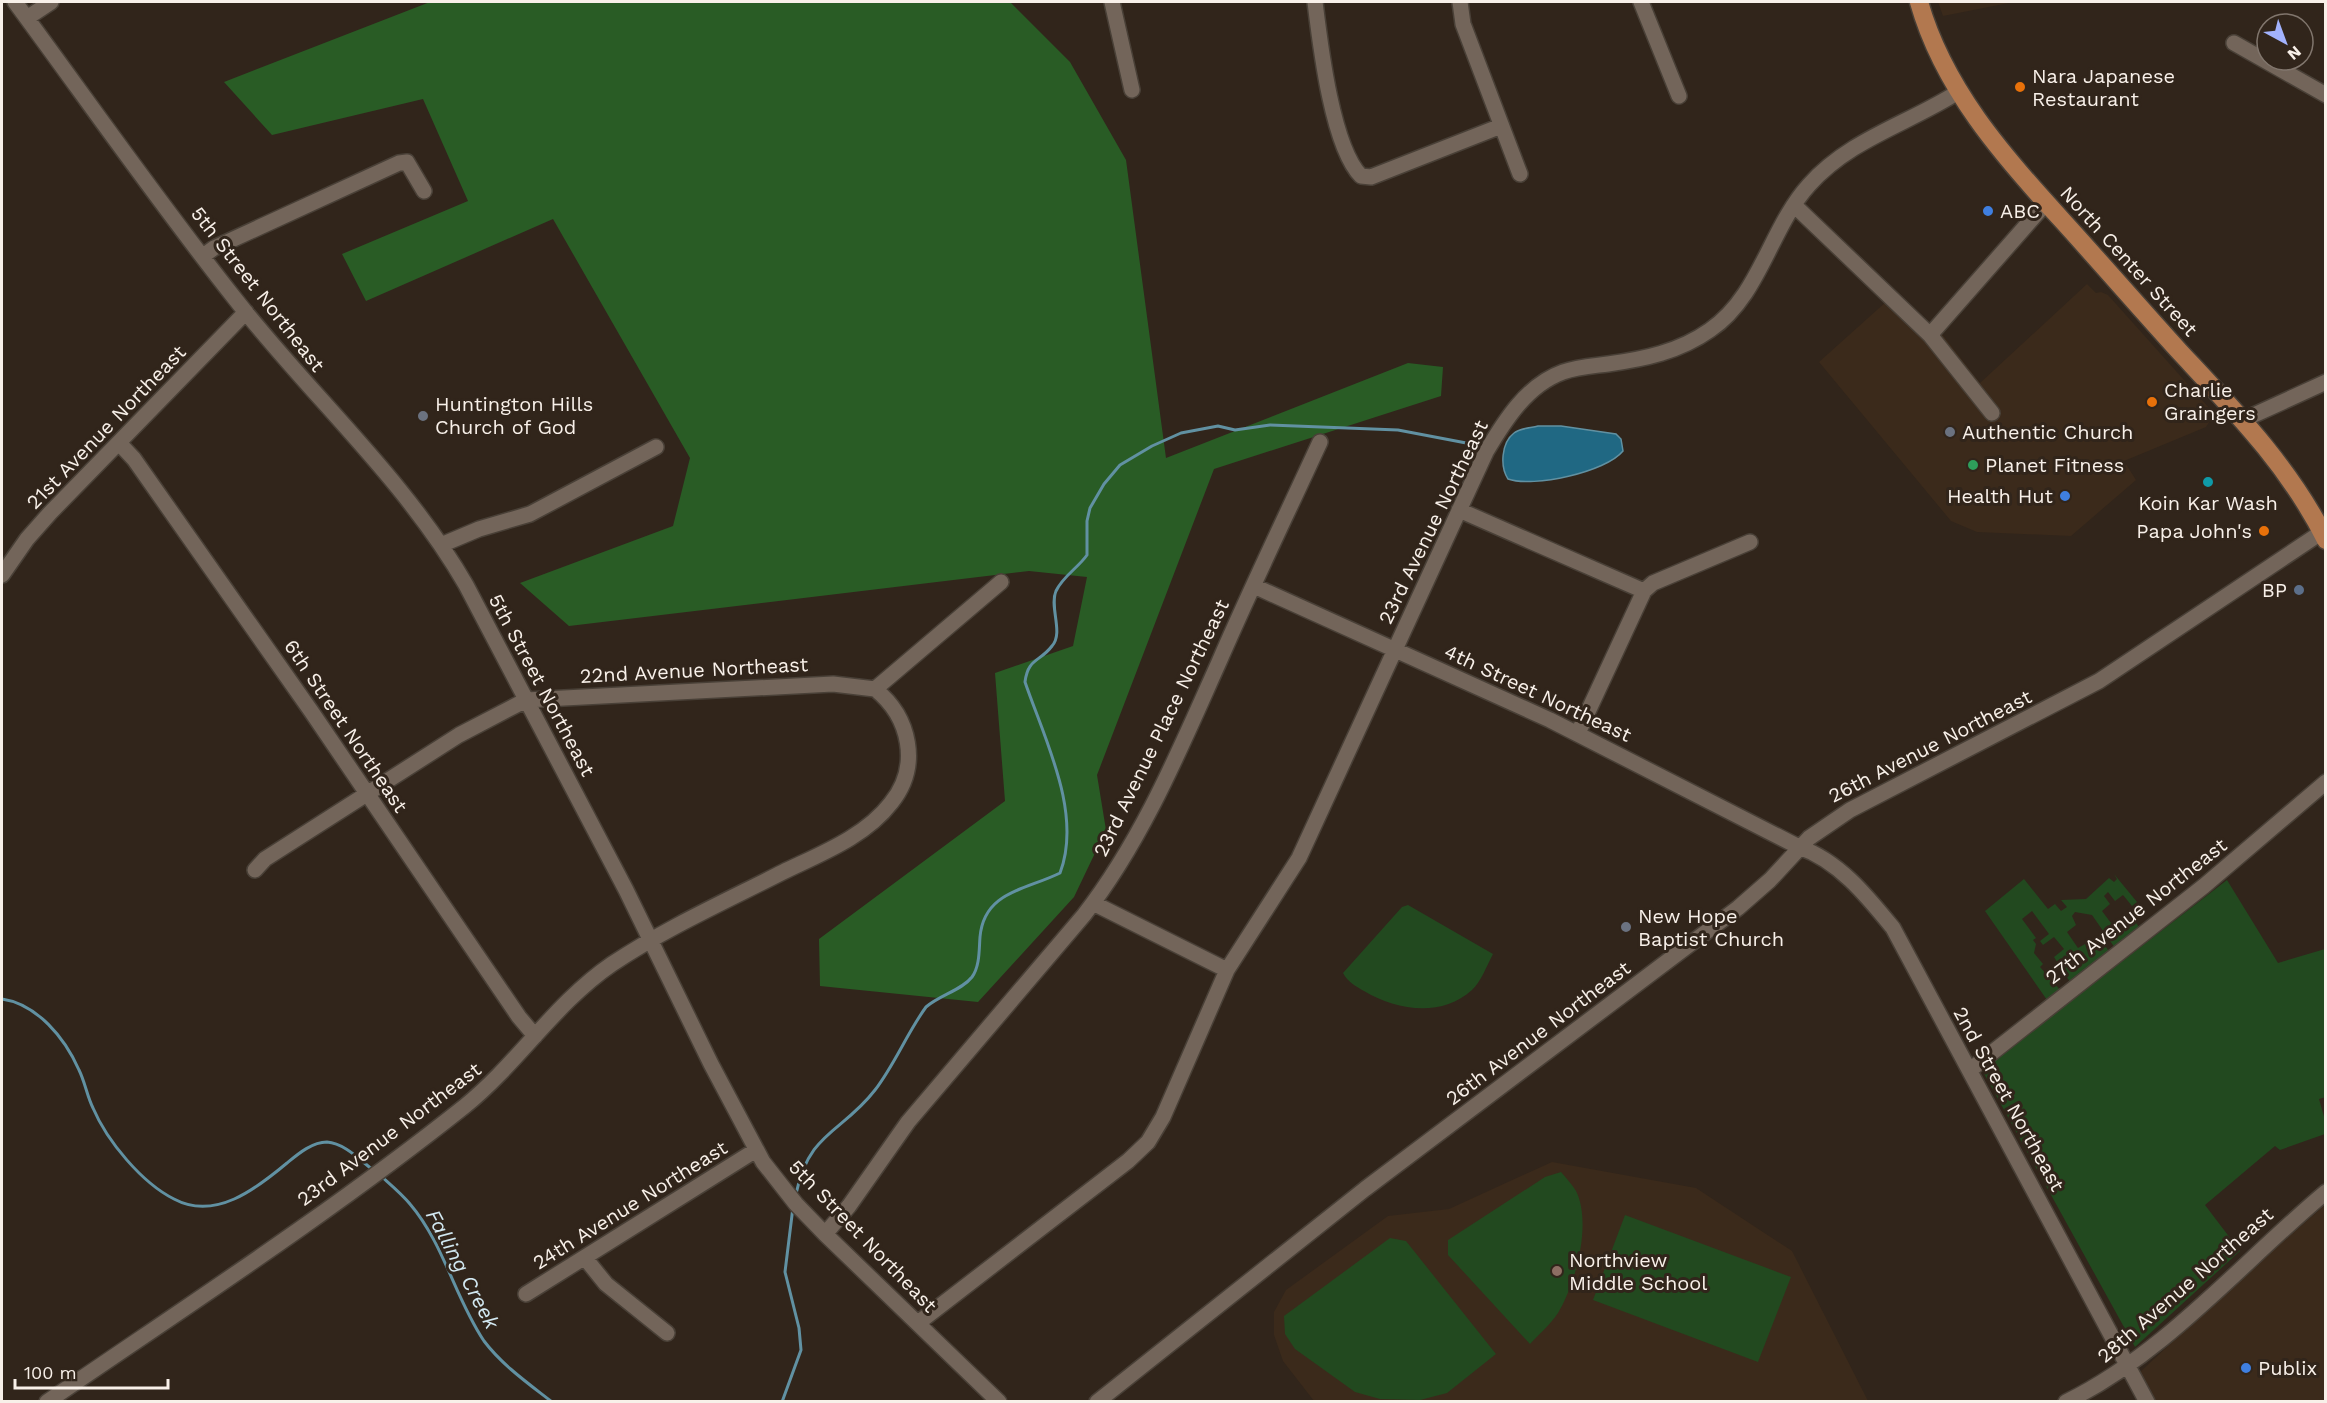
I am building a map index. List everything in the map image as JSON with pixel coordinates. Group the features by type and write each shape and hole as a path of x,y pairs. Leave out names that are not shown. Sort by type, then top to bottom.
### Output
{"main road":[{"name":"North Center Street","path":"1919,2 1925,25 1958,92 1986,133 2046,203 2243,420 2292,482 2324,536"}],"street":[{"name":"5th Street Northeast","path":"15,2 246,312 391,480 441,545 526,700 756,1150 778,1183 825,1234 999,1401"},
{"path":"27,18 51,2"},
{"path":"1112,2 1132,90"},
{"path":"1315,2 1324,74 1348,156 1361,176 1371,177 1502,126"},
{"path":"1460,2 1463,24 1520,174"},
{"path":"1646,3 1679,96"},
{"path":"2234,43 2325,95"},
{"name":"23rd Avenue Northeast","path":"918,1323 1128,1161 1148,1142 1172,1098 1227,970 1299,858 1459,510 1498,431 1534,389 1570,369 1660,355 1709,331 1731,311 1748,288 1794,206 1825,168 1851,148 1958,92"},
{"path":"203,256 224,243 399,163 407,162 424,191"},
{"path":"1930,335 2046,203"},
{"path":"1794,206 1930,335 1992,413"},
{"name":"21st Avenue Northeast","path":"2,575 27,539 246,312"},
{"path":"2243,420 2325,382"},
{"name":"23rd Avenue Place Northeast","path":"825,1234 849,1206 909,1122 1093,903 1148,814 1320,442"},
{"name":"6th Street Northeast","path":"119,443 134,459 368,794 519,1017 535,1036"},
{"path":"441,545 479,529 530,514 656,447"},
{"path":"1459,510 1644,591"},
{"name":"26th Avenue Northeast","path":"1097,1401 1374,1182 1738,908 1770,880 1799,847 1818,830 1850,810 2099,681 2324,536"},
{"path":"1578,733 1644,591 1653,583 1750,542"},
{"path":"875,689 893,671 1001,582"},
{"name":"4th Street Northeast","path":"1254,586 1578,733 1799,847"},
{"name":"22nd Avenue Northeast","path":"255,870 265,859 459,735 526,700 833,684 875,689"},
{"name":"23rd Avenue Northeast","path":"47,1401 400,1156 493,1082 535,1036 593,979 651,941 699,914 846,840 879,816 896,797 906,772 905,726 896,709 875,689"},
{"name":"27th Avenue Northeast","path":"1970,1071 2204,886 2325,782"},
{"name":"2nd Street Northeast","path":"1799,847 1817,854 1844,874 1872,902 1893,928 2147,1401"},
{"path":"1093,903 1227,970"},
{"name":"24th Avenue Northeast","path":"526,1294 756,1150"},
{"name":"28th Avenue Northeast","path":"2066,1401 2128,1366 2325,1192"},
{"path":"585,1258 606,1284 667,1333"}],"shaded area":[{"path":"1938,2 2014,2 1943,16"},
{"path":"2087,284 2096,293 2101,292 2108,295 2210,409 2213,416 2206,427 2124,461 2136,480 2071,536 1977,532 1951,521 1819,362 1887,301 1933,342 1942,334 1980,383"},
{"name":"Northview Middle School","path":"1552,1162 1696,1188 1792,1251 1868,1401 1314,1401 1283,1361 1274,1335 1274,1312 1286,1290 1388,1216 1449,1209"},
{"path":"2325,1205 2325,1401 2154,1401 2139,1373"}],"green space":[{"path":"430,2 1010,2 1070,62 1126,160 1166,458 1408,363 1443,367 1441,396 1214,469 1097,775 1106,830 1074,897 978,1002 820,986 819,939 1005,801 995,673 1073,646 1087,577 1029,571 569,626 520,583 673,526 690,458 553,219 366,301 342,254 468,201 423,99 272,135 224,82"},
{"path":"2114,874 2137,902 2132,906 2123,895 2115,901 2108,892 2104,896 2110,904 2102,911 2111,923 2129,914 2140,928 2115,948 2092,915 2075,912 2072,916 2076,925 2067,932 2078,948 2099,936 2110,953 2070,982 2054,957 2064,949 2054,937 2043,945 2040,941 2049,934 2032,911 2022,919 2036,938 2033,940 2036,944 2034,953 2043,964 2040,967 2061,991 2047,1000 1985,911 2024,879 2048,909 2055,904 2061,911 2067,907 2061,900 2086,899 2109,878 2114,882 2117,879"},
{"path":"2227,880 2278,963 2325,949 2326,1097 2319,1099 2325,1120 2325,1134 2280,1150 2275,1146 2205,1205 2240,1251 2135,1347 1982,1070"},
{"path":"1408,905 1493,954 1475,987 1460,999 1433,1008 1390,1003 1364,991 1349,981 1343,973 1402,907"},
{"path":"1561,1172 1576,1191 1581,1204 1580,1253 1571,1286 1558,1313 1530,1344 1448,1255 1448,1240 1545,1177"},
{"path":"1625,1215 1791,1277 1758,1362 1593,1300"},
{"path":"1390,1238 1406,1241 1496,1354 1447,1393 1420,1400 1380,1399 1355,1392 1295,1349 1285,1334 1284,1316"}],"water":[{"path":"1538,426 1561,426 1616,434 1621,439 1623,451 1601,466 1568,476 1534,481 1508,479 1503,462 1506,443 1516,431"}],"waterway":[{"path":"796,1194 809,1157 828,1134 851,1116 875,1090 926,1007 968,982 975,973 983,922 989,910 1009,894 1060,873 1066,850 1067,826 1064,801 1050,751 1025,682 1029,668 1048,651 1055,641 1057,627 1054,597 1056,591 1087,555 1087,521 1090,508 1104,484 1120,465 1152,446 1181,433 1218,426 1235,430 1270,425 1398,430 1482,446"},
{"name":"Falling Creek","path":"2,999 15,1002 38,1015 58,1035 79,1070 99,1121 116,1147 150,1183 174,1199 189,1205 205,1206 234,1199 262,1183 306,1149 327,1142 340,1145 373,1170"},
{"name":"Falling Creek","path":"381,1176 410,1204 432,1236 465,1307 484,1341 507,1366 552,1402"},
{"path":"782,1402 801,1350 799,1328 785,1272 793,1207"}],"place":[{"name":"Nara Japanese Restaurant","path":"2020,87"},
{"name":"ABC","path":"1988,211"},
{"name":"Charlie Graingers","path":"2152,402"},
{"name":"Huntington Hills Church of God","path":"423,416"},
{"name":"Authentic Church","path":"1950,432"},
{"name":"Planet Fitness","path":"1973,465"},
{"name":"Koin Kar Wash","path":"2208,482"},
{"name":"Health Hut","path":"2065,496"},
{"name":"Papa John's","path":"2264,531"},
{"name":"BP","path":"2299,590"},
{"name":"New Hope Baptist Church","path":"1626,927"},
{"name":"Northview Middle School","path":"1557,1271"},
{"name":"Publix","path":"2246,1368"}]}
